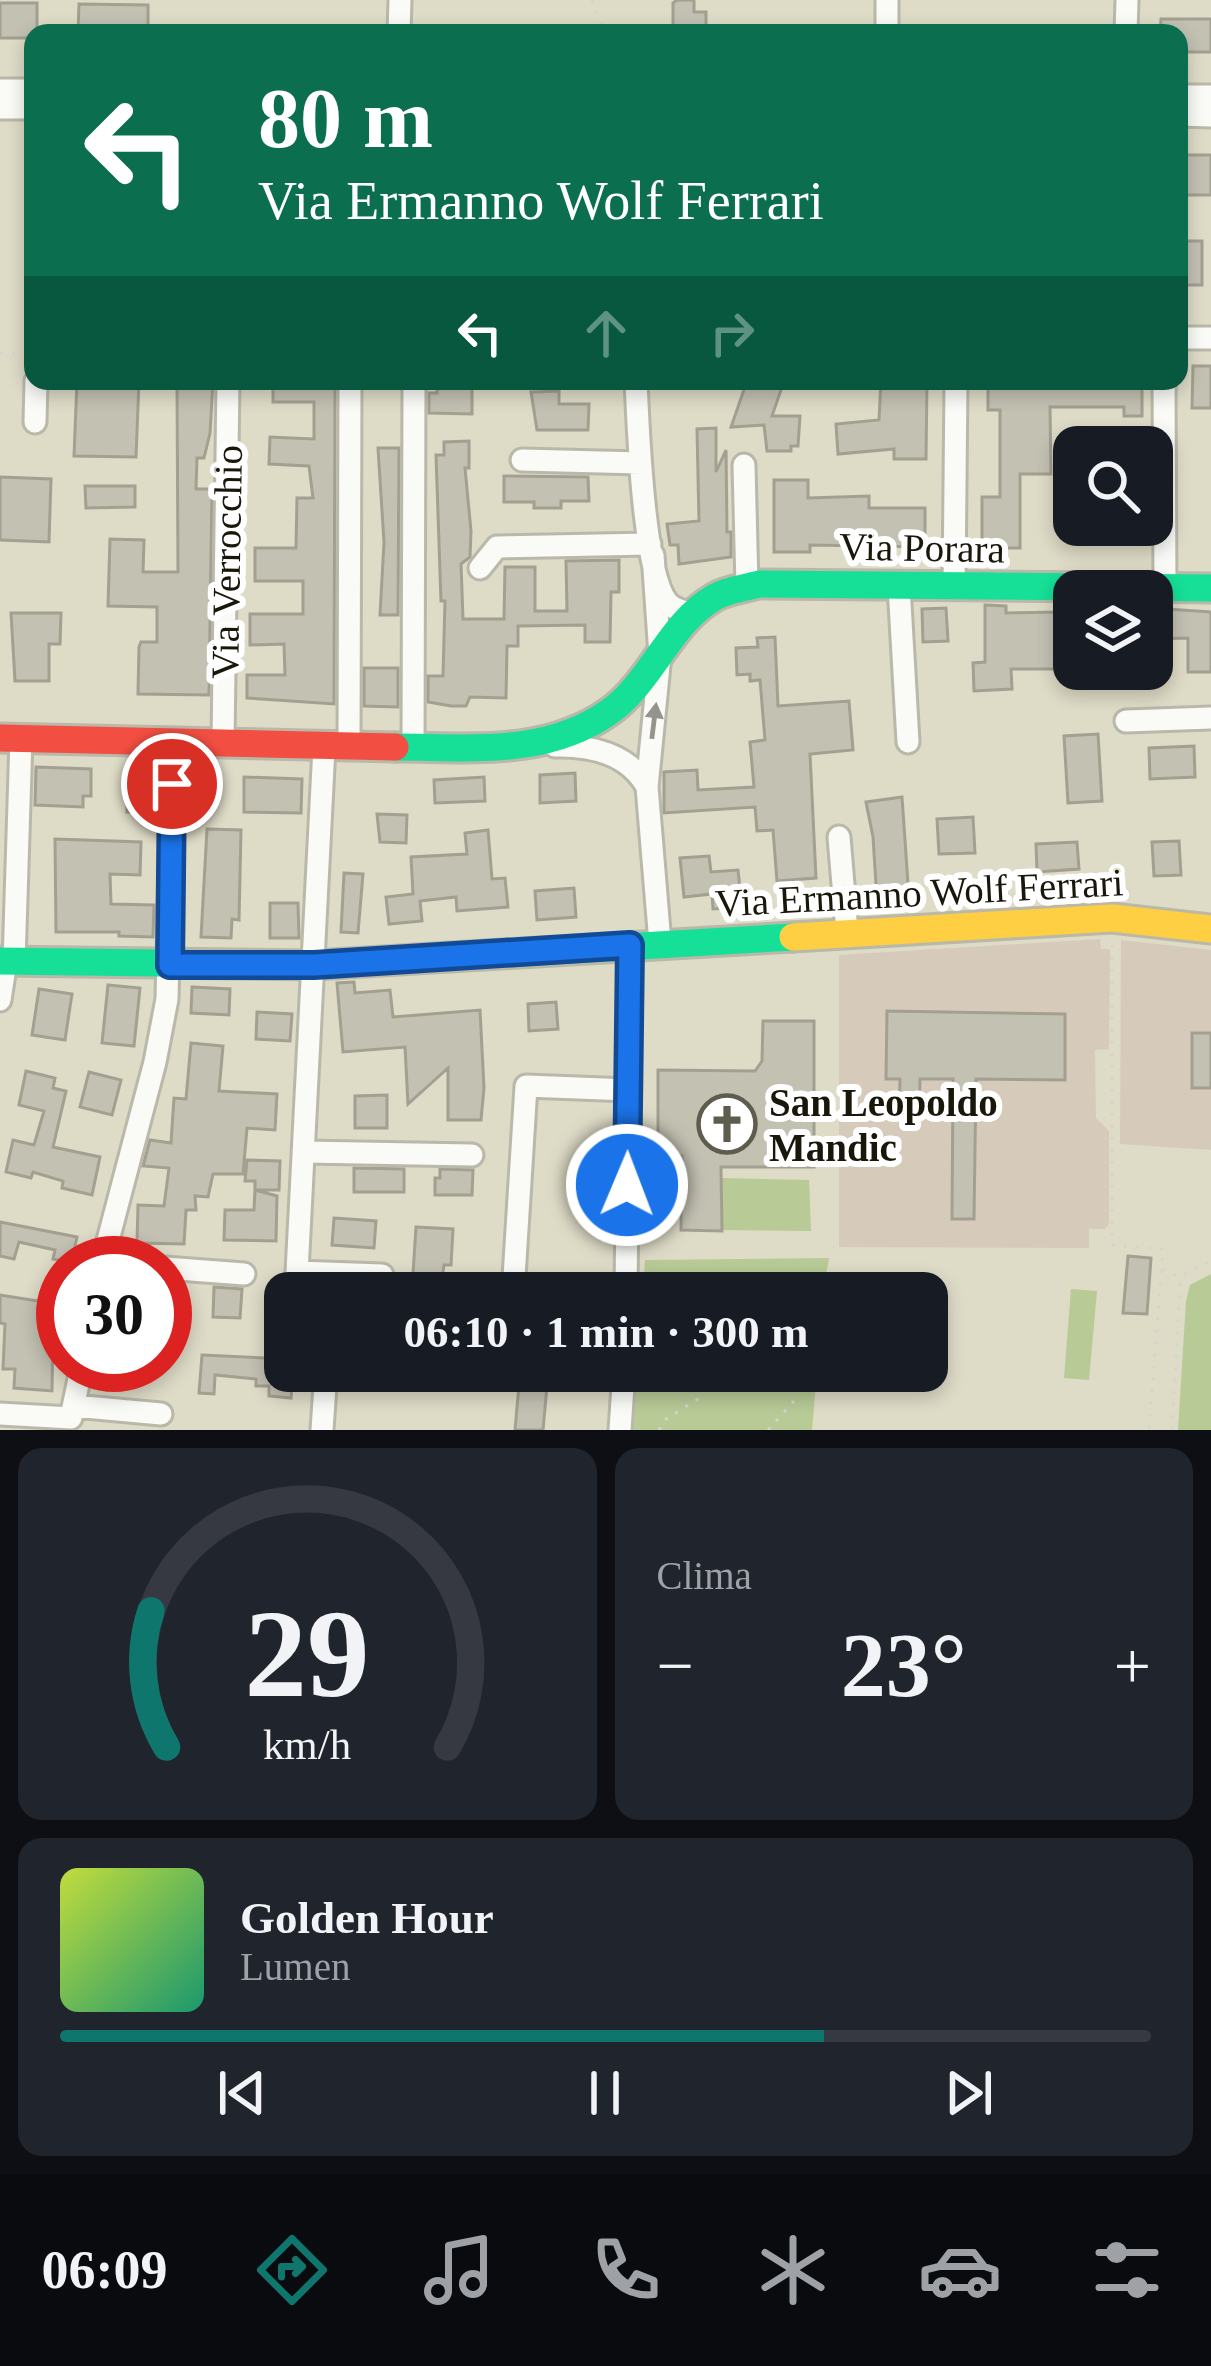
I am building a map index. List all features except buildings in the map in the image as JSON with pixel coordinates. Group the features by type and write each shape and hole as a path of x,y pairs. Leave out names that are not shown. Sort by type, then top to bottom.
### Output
{"street":[{"path":"34,422 36,390"},
{"name":"Via Verrocchio","path":"224,742 228,390"},
{"path":"297,1272 314,965 337,747 350,390"},
{"path":"413,390 413,748"},
{"path":"636,390 660,655 647,787 660,943"},
{"path":"954,587 956,390"},
{"path":"1165,390 1166,570"},
{"path":"522,460 640,463"},
{"path":"744,464 747,587"},
{"path":"480,568 497,547 651,550"},
{"path":"651,550 665,600 692,614"},
{"path":"899,586 908,742"},
{"name":"Via Porara","path":"523,747 565,737 610,712 628,697 692,614 717,595 747,587 1053,588"},
{"name":"Via Porara","path":"1173,589 1211,587"},
{"path":"1126,721 1211,718"},
{"path":"0,1000 7,962 10,739"},
{"name":"Via Porara","path":"10,739 413,748 577,746 630,764 647,787"},
{"path":"112,1236 155,1062 170,965 173,742"},
{"path":"838,837 847,932"},
{"name":"Via Ermanno Wolf Ferrari","path":"7,962 314,965 1112,918 1211,929"},
{"path":"630,945 632,1272"},
{"path":"513,1272 526,1086 629,1090"},
{"path":"304,1152 472,1155"},
{"path":"192,1270 244,1274"},
{"path":"322,1430 325,1392"},
{"path":"620,1430 623,1392"},
{"path":"0,1414 71,1418 161,1414"}],"path":[{"path":"1112,918 1112,1245 1163,1249 1150,1430"},
{"path":"1172,1430 1183,1279 1198,1264 1211,1261"},
{"path":"1162,1268 1183,1279"},
{"path":"658,1430 666,1419 698,1399 699,1392"},
{"path":"768,1430 793,1402 795,1392"}],"shaded area":[{"path":"1100,939 1101,949 1110,949 1109,1049 1095,1050 1096,1118 1109,1131 1109,1224 1105,1229 1089,1229 1089,1248 839,1247 839,955"},
{"path":"1121,940 1211,950 1211,1150 1120,1144"}],"green space":[{"path":"722,1178 809,1180 811,1231 720,1230"},
{"path":"829,1258 827,1272 644,1272 645,1260"},
{"path":"1211,1274 1211,1430 1178,1430 1186,1301 1190,1285"},
{"path":"1071,1289 1097,1291 1089,1380 1064,1378"},
{"path":"636,1392 815,1392 812,1430 633,1430"}],"traffic: fast":[{"path":"395,747 506,746 533,743 584,726 624,700 699,608 720,595 759,584 1211,588"},
{"path":"0,961 314,965 793,937"}],"traffic: slow":[{"path":"793,937 1112,918 1211,929"}],"traffic: jam":[{"path":"0,738 395,747"}],"place":[{"name":"San Leopoldo Mandic","path":"727,1124"}],"route":[{"path":"172,784 170,965 314,965 630,945 627,1185"}]}
